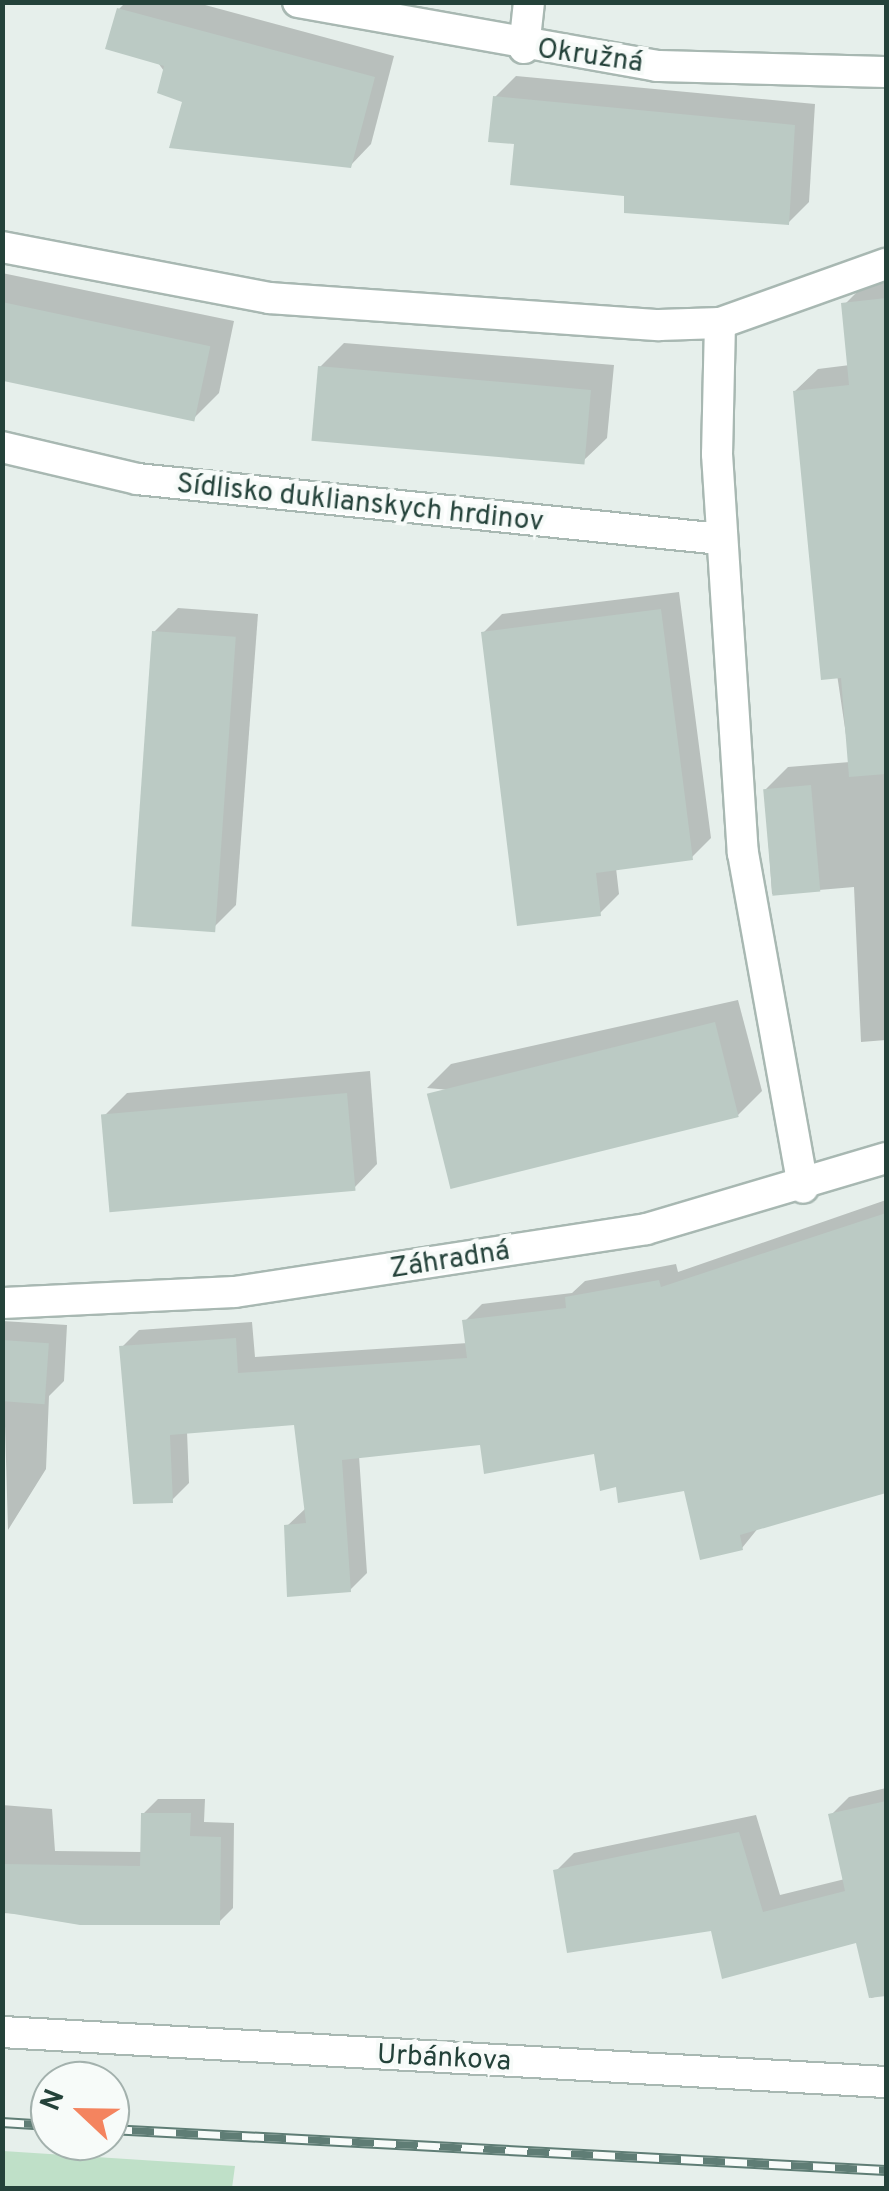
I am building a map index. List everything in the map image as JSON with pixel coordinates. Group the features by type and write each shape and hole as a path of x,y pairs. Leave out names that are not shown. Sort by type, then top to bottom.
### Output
{"street":[{"name":"Okružná","path":"298,2 524,48 656,66 886,72"},
{"path":"524,48 529,2"},
{"path":"2,247 159,282 371,309 720,322 886,264"},
{"path":"720,322 721,539 750,910 803,1188"},
{"name":"Sídlisko duklianskych hrdinov","path":"2,448 195,486 721,539"},
{"name":"Záhradná","path":"2,1303 236,1292 646,1229 803,1188 886,1158"},
{"name":"Urbánkova","path":"2,2032 886,2082"}],"green space":[{"path":"2,2151 30,2153 30,2161 130,2159 235,2166 232,2188 3,2188"}],"building":[{"path":"117,8 375,77 351,168 169,148 182,102 157,93 164,66 105,49"},
{"path":"493,96 795,125 789,225 624,213 624,196 510,185 514,144 488,142"},
{"path":"886,298 886,774 849,777 841,678 821,680 793,391 849,385 841,303"},
{"path":"2,302 210,346 194,422 2,381"},
{"path":"318,366 591,390 584,465 311,441"},
{"path":"661,609 693,860 596,873 601,916 517,926 481,632"},
{"path":"152,631 236,637 215,932 131,926"},
{"path":"811,785 820,892 773,896 763,789"},
{"path":"715,1022 739,1117 451,1189 427,1094"},
{"path":"347,1093 356,1191 109,1212 101,1115"},
{"path":"886,1213 886,1493 740,1535 743,1550 700,1560 684,1491 618,1503 616,1487 600,1491 594,1454 484,1474 480,1445 342,1460 351,1592 287,1597 284,1525 306,1523 294,1425 170,1435 173,1503 133,1504 119,1346 236,1338 238,1373 467,1358 462,1320 566,1308 565,1297 659,1280 661,1287"},
{"path":"2,1340 49,1343 45,1404 2,1401"},
{"path":"886,1801 886,1996 869,1998 856,1943 722,1979 711,1931 567,1953 553,1870 739,1832 763,1912 845,1891 828,1814"},
{"path":"141,1813 191,1813 190,1836 221,1837 220,1925 80,1925 2,1912 2,1864 140,1866"}],"railway":[{"path":"2,2122 30,2124"},
{"path":"130,2130 886,2170"}]}
